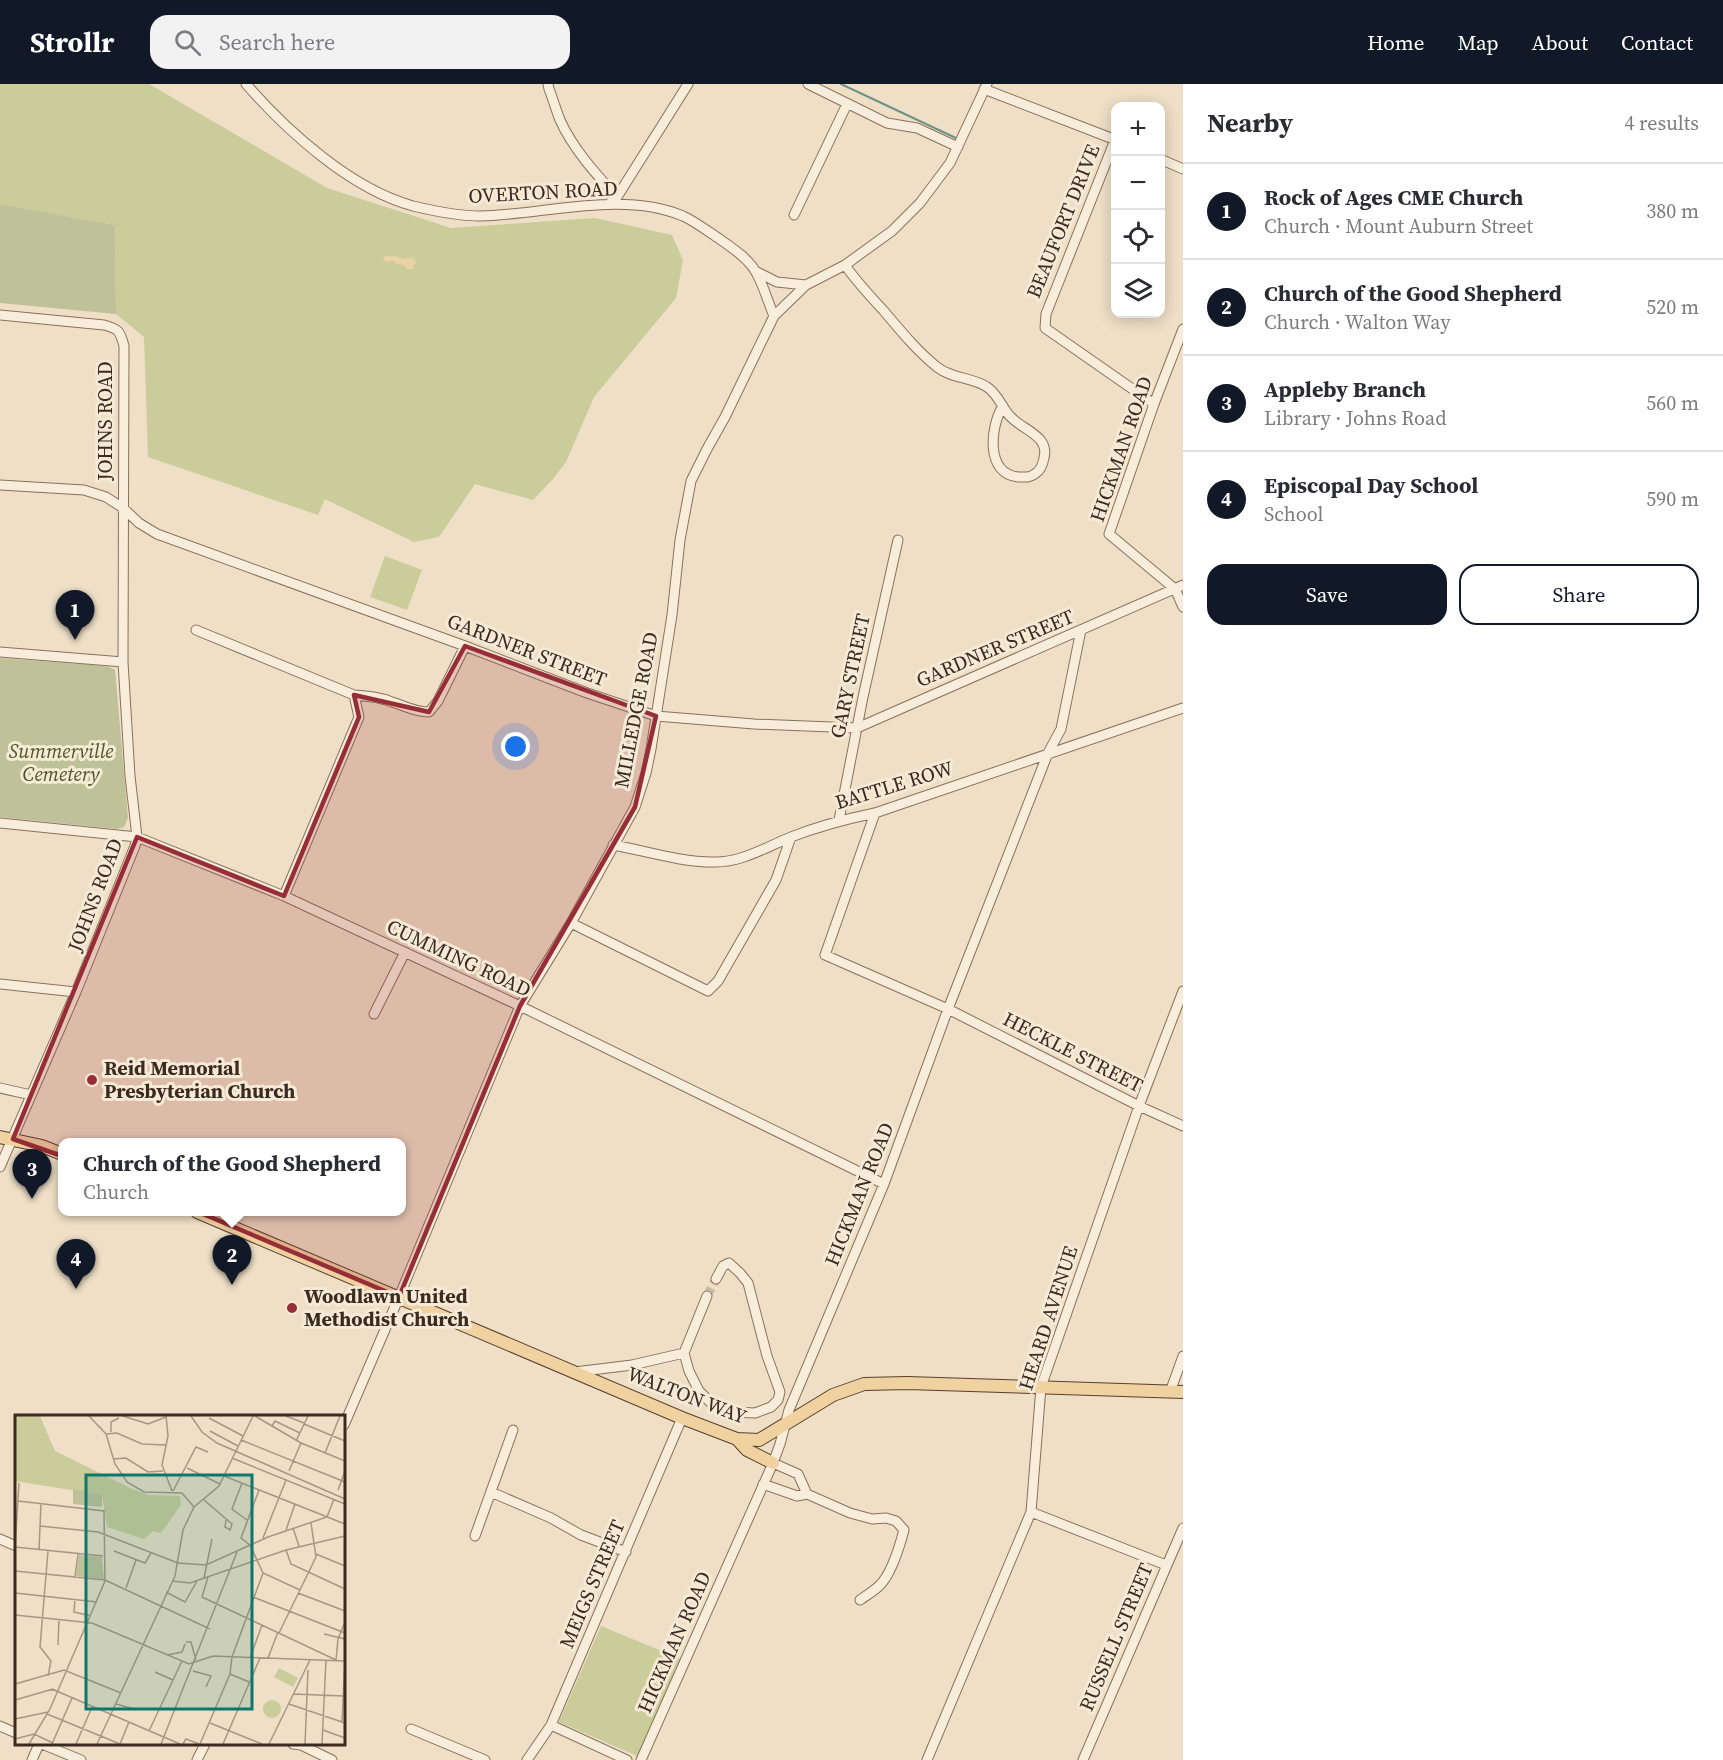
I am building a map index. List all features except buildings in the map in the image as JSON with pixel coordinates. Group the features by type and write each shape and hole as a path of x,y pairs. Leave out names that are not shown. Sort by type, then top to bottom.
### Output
{"main road":[{"path":"6,1138 58,1152"},
{"name":"WALTON WAY","path":"207,1216 682,1418 737,1439 759,1440 833,1395 864,1384 907,1383 1183,1392"},
{"path":"737,1439 747,1450 773,1463"}],"street":[{"name":"OVERTON ROAD","path":"246,84 291,132 350,176 387,198 434,210 479,216 609,204 655,208 683,216 738,252 757,272 777,282 806,285"},
{"path":"548,84 561,122 596,173 617,197"},
{"path":"609,204 617,197 688,84"},
{"path":"808,84 887,123 917,128 958,147"},
{"path":"986,86 1111,138"},
{"name":"MILLEDGE ROAD","path":"345,1423 520,1006 571,923 635,807 646,772 656,716 672,615 680,540 691,482 707,448 725,417 774,316 806,285 845,265 892,231 920,203 950,163 986,86"},
{"path":"794,215 847,104"},
{"name":"BEAUFORT DRIVE","path":"1111,150 1046,314 1045,328 1154,404"},
{"path":"1165,161 1183,169"},
{"path":"845,265 859,285 921,353 939,369 991,388 1017,423 1041,439 1046,450 1039,472 1030,477 1013,476 1000,469 993,456 996,416 1003,406"},
{"name":"OVERTON ROAD","path":"757,272 774,316"},
{"name":"JOHNS ROAD","path":"0,315 113,327 120,332 124,345 123,662 130,776 137,837 76,992 31,1095 6,1138 0,1167"},
{"name":"HICKMAN ROAD","path":"1179,587 1109,534 1154,404 1183,329"},
{"name":"GARDNER STREET","path":"0,485 84,490 106,497 157,534 465,646 576,689 656,716 754,724 857,728 1179,587"},
{"name":"GARY STREET","path":"839,820 898,540"},
{"path":"1179,587 1183,607"},
{"path":"196,630 354,695 391,701 417,712 429,712 438,700 465,646"},
{"name":"HICKMAN ROAD","path":"641,1760 773,1463 789,1410 884,1184 948,1009 1048,753 1060,729 1082,630"},
{"path":"0,652 123,662"},
{"path":"284,896 359,717 354,695"},
{"name":"BATTLE ROW","path":"613,845 681,859 714,862 744,858 791,837 839,820 875,813 1183,708"},
{"path":"875,813 825,955 948,1009"},
{"name":"CUMMING ROAD","path":"0,823 137,837 284,896 520,1006 884,1184"},
{"path":"571,923 708,991 718,981 776,880 791,837"},
{"path":"374,1014 405,952"},
{"path":"0,984 76,992"},
{"name":"HEARD AVENUE","path":"927,1760 1031,1512 1041,1387 1139,1106 1183,991"},
{"name":"HECKLE STREET","path":"948,1009 1183,1126"},
{"path":"0,1088 31,1095"},
{"path":"706,1296 684,1353 689,1371 699,1391 714,1406 734,1412 756,1413 771,1407 778,1400 780,1392 767,1356 748,1283 729,1263 723,1266 716,1279"},
{"path":"575,1372 632,1365 684,1353"},
{"path":"1170,1392 1183,1356"},
{"path":"778,1400 789,1410"},
{"name":"MEIGS STREET","path":"527,1760 551,1725 682,1418"},
{"path":"475,1536 513,1430"},
{"path":"773,1463 798,1474 807,1494"},
{"path":"763,1484 797,1496 807,1494 850,1513 872,1519 886,1518 896,1521 904,1530 900,1545 882,1584 860,1600"},
{"path":"491,1492 581,1534 626,1552"},
{"path":"1031,1512 1166,1565"},
{"name":"RUSSELL STREET","path":"1083,1760 1183,1528"},
{"path":"0,1539 15,1546"},
{"path":"551,1725 627,1760"},
{"path":"0,1726 15,1733"},
{"path":"411,1729 485,1760"},
{"path":"32,1760 39,1745"},
{"path":"45,1745 81,1760"},
{"path":"197,1760 204,1745"},
{"path":"301,1745 332,1760"}],"highlighted area":[{"path":"465,646 656,716 635,807 520,1006 399,1297 85,1164 13,1139 137,837 284,896 359,717 354,695 429,712"}],"green space":[{"path":"0,84 149,84 327,188 451,228 595,218 672,235 683,260 676,298 594,397 566,462 533,500 475,484 439,537 414,542 325,499 318,515 148,457 144,337 116,314 115,225 0,204"},
{"path":"0,204 115,225 116,314 0,303"},
{"path":"385,556 422,570 407,610 370,597"},
{"name":"Summerville Cemetery","path":"0,658 95,665 115,670 128,818 124,827 117,829 0,817"},
{"path":"601,1626 681,1659 637,1756 559,1722"}],"sand":[{"path":"385,255 405,259 413,257 417,263 413,265 414,269 407,269 404,265 383,260"}],"waterway":[{"path":"841,84 958,139"}],"tunnel":[{"path":"707,1296 716,1279"}],"place":[{"name":"Rock of Ages CME Church","path":"75,640"},
{"name":"Reid Memorial Presbyterian Church","path":"92,1080"},
{"name":"Appleby Branch","path":"32,1199"},
{"name":"Church of the Good Shepherd","path":"232,1285"},
{"name":"Episcopal Day School","path":"76,1289"},
{"name":"Woodlawn United Methodist Church","path":"292,1308"}]}
